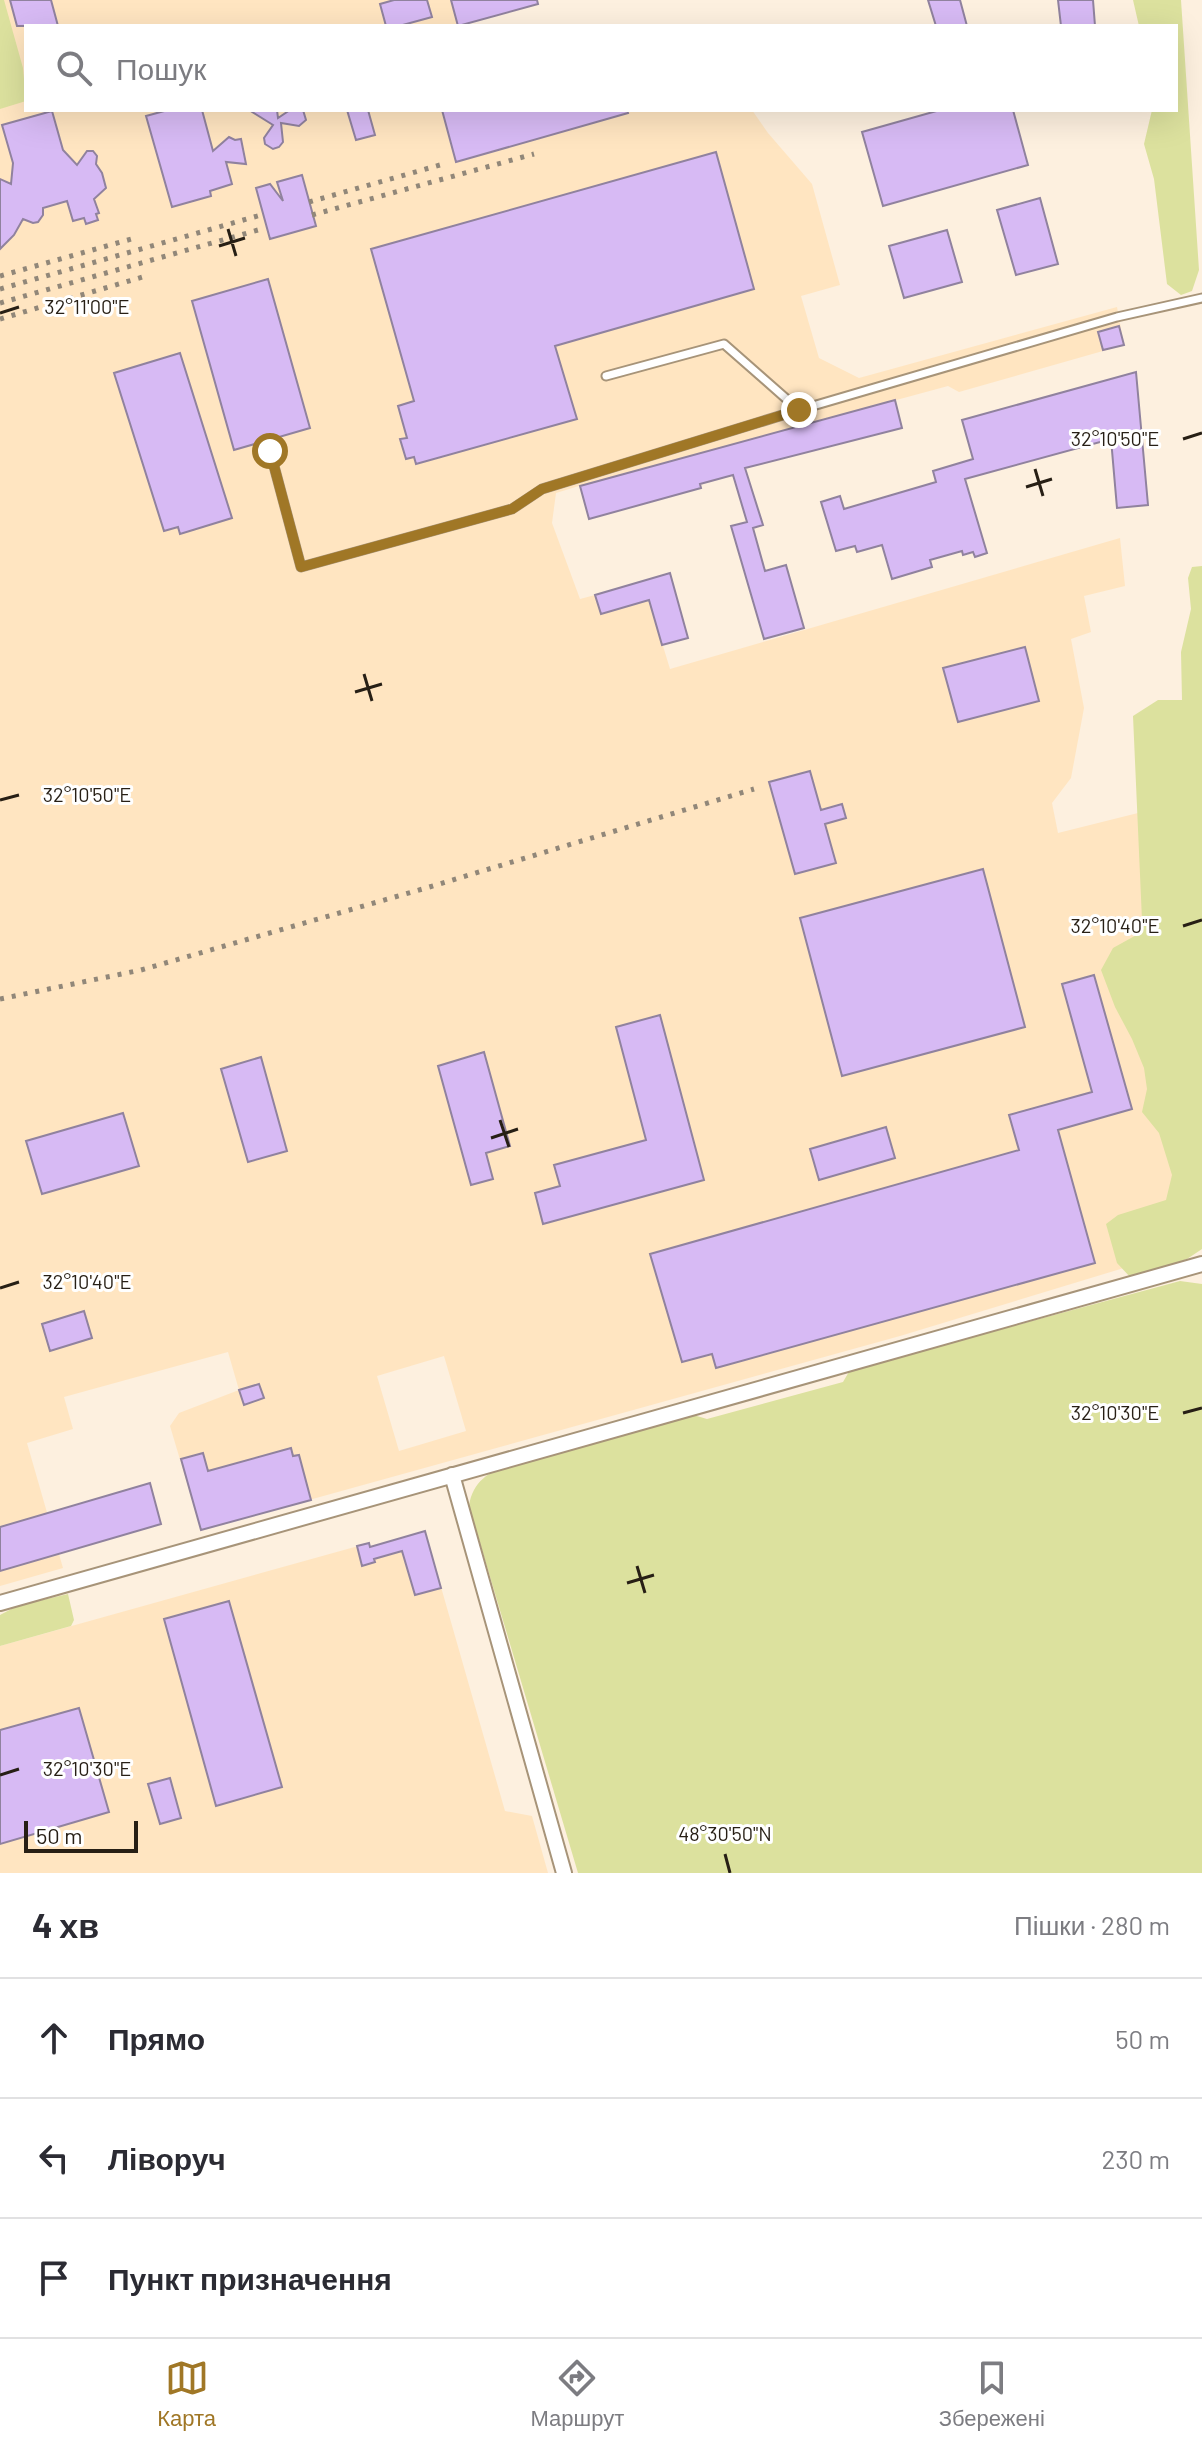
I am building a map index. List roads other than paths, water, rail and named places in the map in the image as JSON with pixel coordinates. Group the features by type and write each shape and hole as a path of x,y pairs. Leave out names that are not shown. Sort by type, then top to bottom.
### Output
{"street":[{"path":"0,1603 1202,1264"},
{"path":"1172,1273 1202,1277"},
{"path":"452,1475 564,1873"}],"lane":[{"path":"270,451 301,567 512,509 542,489 799,410 1117,317 1202,298"},
{"path":"606,376 724,344 799,410"}],"railway":[{"path":"312,215 534,154"},
{"path":"309,202 447,163"},
{"path":"0,289 261,215"},
{"path":"0,303 265,228"},
{"path":"0,276 135,238"},
{"path":"0,319 146,276"},
{"path":"0,999 141,970 754,789"}]}
